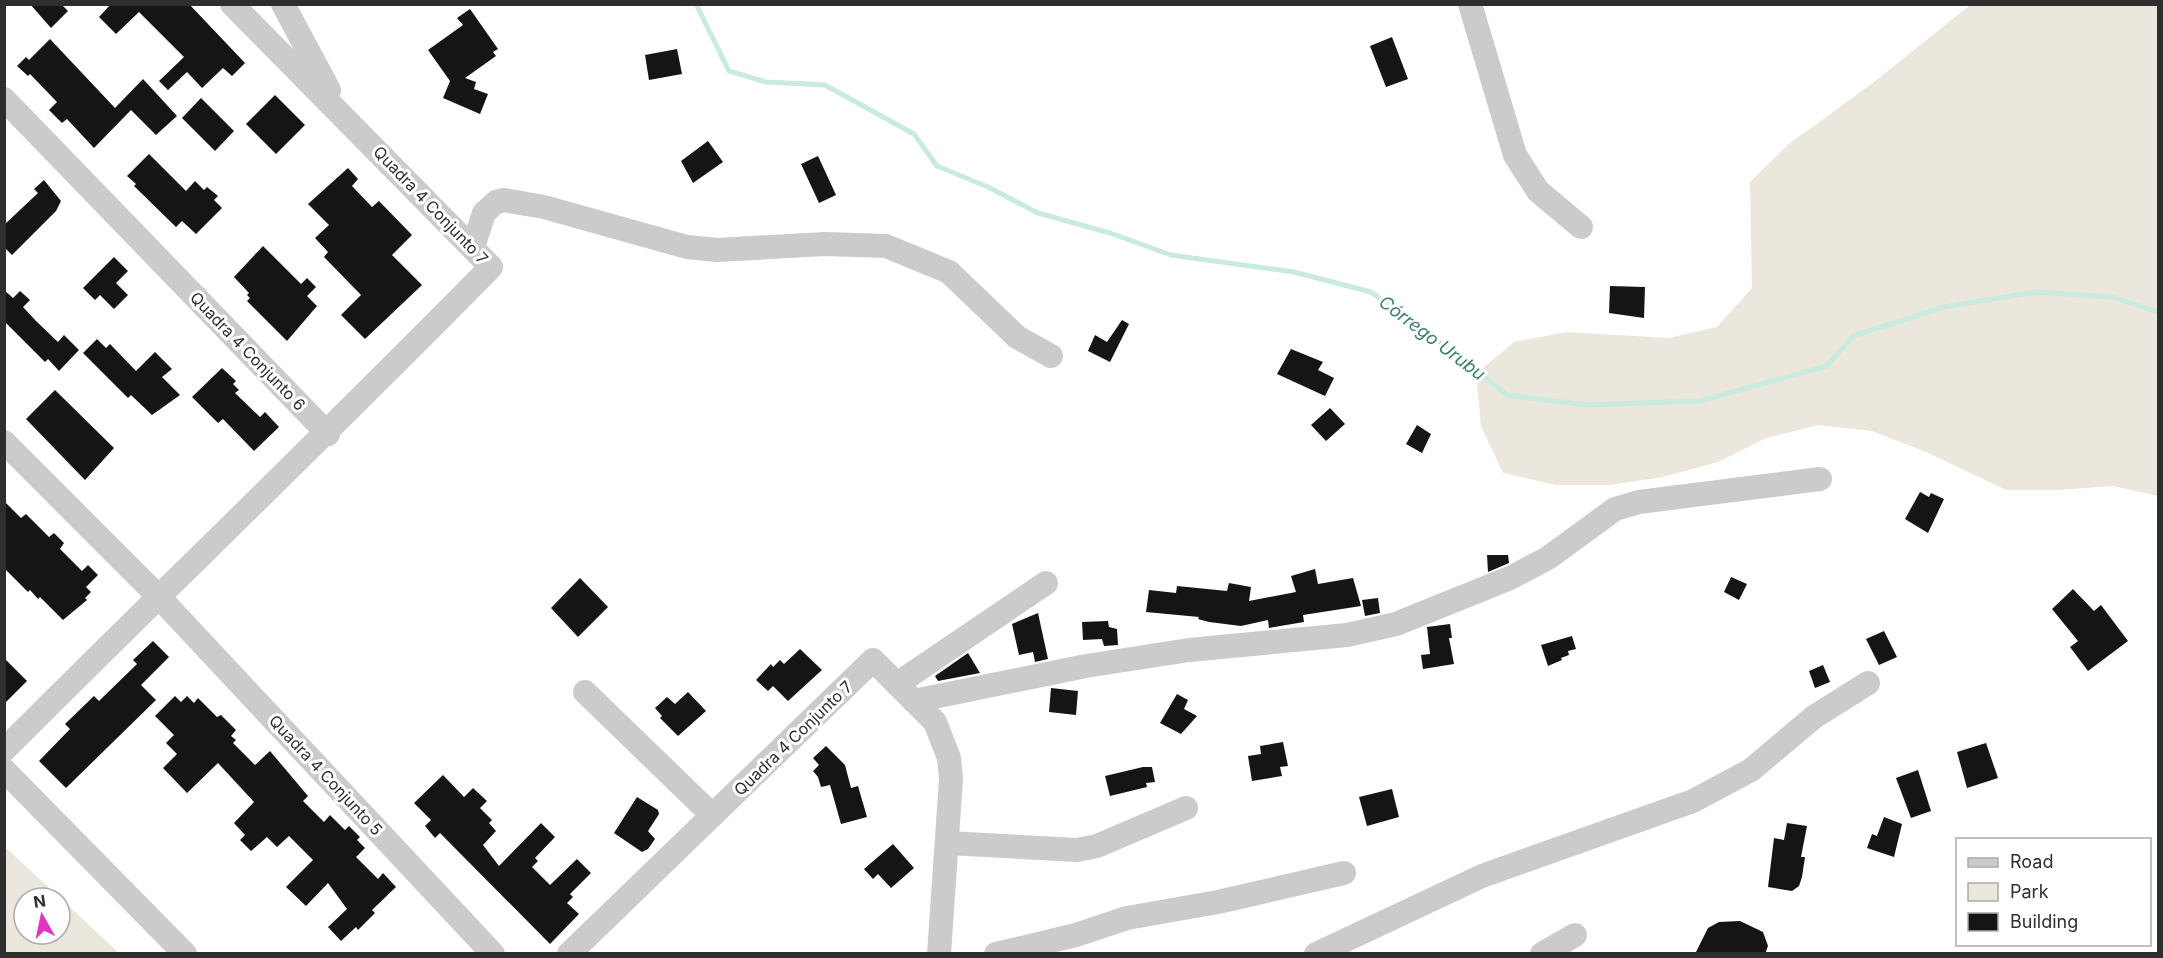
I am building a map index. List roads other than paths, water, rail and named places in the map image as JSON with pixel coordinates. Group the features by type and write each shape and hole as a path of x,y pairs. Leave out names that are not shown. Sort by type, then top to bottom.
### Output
{"street":[{"name":"Quadra 4 Conjunto 7","path":"232,4 473,247 490,267 328,434"},
{"path":"283,4 341,113"},
{"path":"1470,4 1515,155 1538,191 1581,226"},
{"name":"Quadra 4 Conjunto 6","path":"4,99 328,434"},
{"path":"473,247 484,213 496,202 504,200 544,207 687,247 717,250 825,244 886,246 949,272 1017,337 1051,356"},
{"path":"4,750 158,596 328,434"},
{"name":"Quadra 4 Conjunto 5","path":"4,442 158,596 494,954"},
{"path":"914,701 1086,666 1190,650 1347,635 1396,624 1510,578 1539,563 1615,509 1639,502 1820,479"},
{"path":"939,954 951,779 949,758 935,722 897,684 1046,583"},
{"name":"Quadra 4 Conjunto 7","path":"712,815 873,660 897,684"},
{"path":"1316,954 1482,876 1693,801 1751,770 1814,717 1868,683"},
{"path":"569,954 712,815 585,692"},
{"path":"4,770 185,954"},
{"path":"947,843 1077,850 1097,846 1186,808"},
{"path":"996,954 1076,935 1127,918 1218,902 1344,873"},
{"path":"1542,954 1575,935"}],"waterway":[{"name":"Córrego Urubu","path":"696,4 729,71 766,82 825,85 914,134 937,166 988,187 1038,213 1110,233 1171,255 1294,272 1371,292 1507,395 1586,405 1700,401 1827,366 1853,336 1944,307 2036,292 2113,297 2158,312"}]}
